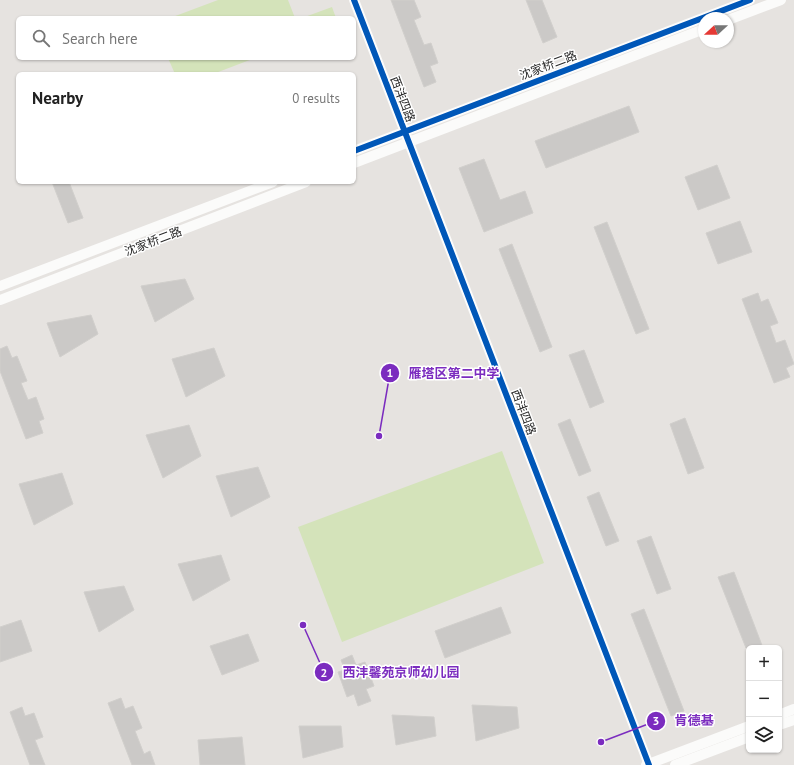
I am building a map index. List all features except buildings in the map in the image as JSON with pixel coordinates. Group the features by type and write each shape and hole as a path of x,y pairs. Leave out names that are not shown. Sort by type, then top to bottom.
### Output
{"street":[{"name":"西沣四路","path":"354,0 648,765"},
{"name":"沈家桥二路","path":"356,150 750,0"},
{"path":"734,18 781,0"},
{"name":"沈家桥二路","path":"356,162 698,32"},
{"name":"沈家桥二路","path":"0,286 268,184"},
{"name":"沈家桥二路","path":"0,300 301,184"},
{"path":"782,714 794,709"},
{"path":"782,724 794,720"},
{"path":"648,765 746,727"},
{"path":"675,765 746,738"}],"green space":[{"path":"218,0 288,0 294,16 175,16"},
{"path":"332,7 335,16 307,16"},
{"path":"169,60 250,60 218,72 174,72"},
{"path":"502,451 544,563 342,642 298,527"}],"cycle path":[{"path":"354,0 649,765"},
{"path":"356,150 750,0"}],"place":[{"name":"雁塔区第二中学","path":"379,436"},
{"name":"西沣馨苑京师幼儿园","path":"303,625"},
{"name":"肯德基","path":"601,742"}]}
